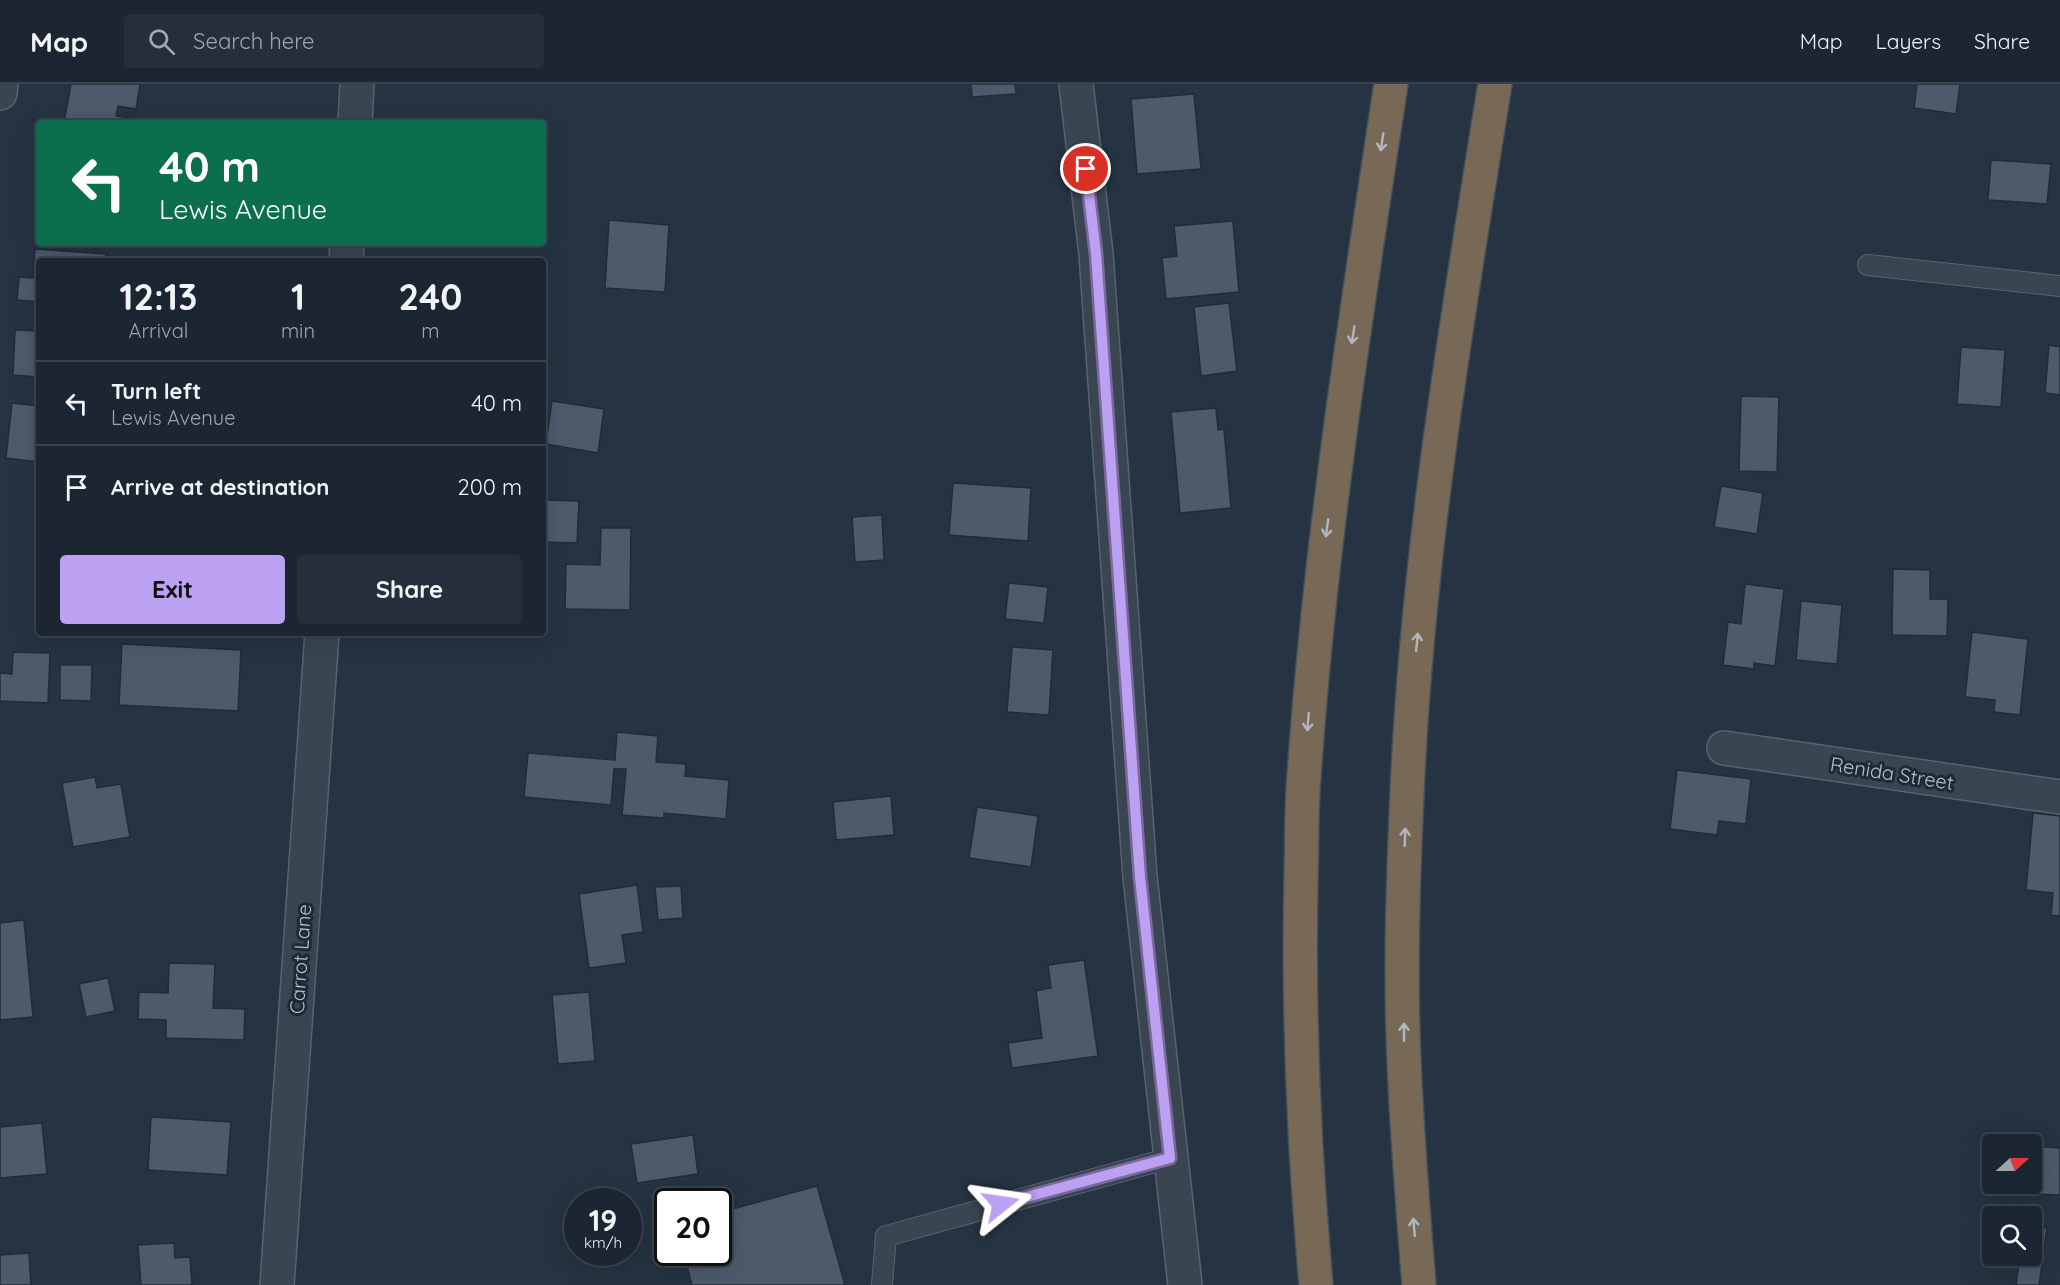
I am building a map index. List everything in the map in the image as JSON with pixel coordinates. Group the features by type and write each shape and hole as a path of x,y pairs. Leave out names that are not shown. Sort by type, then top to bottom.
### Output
{"highway":[{"path":"1316,1285 1307,1190 1301,1026 1300,912 1303,779 1323,554 1351,344 1391,84"},
{"path":"1419,1285 1404,1059 1403,910 1407,791 1416,656 1430,514 1495,84"},
{"path":"1298,1285 1307,1190"}],"street":[{"path":"0,93 1,84"},
{"path":"355,120 357,84"},
{"path":"1076,84 1096,254 1140,877 1185,1285"},
{"name":"Carrot Lane","path":"277,1285 322,636"},
{"name":"Renida Street","path":"1724,748 2060,797"}],"lane":[{"path":"1868,265 2060,286"},
{"path":"882,1285 886,1236 1170,1158"}],"building":[{"path":"71,84 140,84 136,109 118,106 116,116 135,120 65,120"},
{"path":"971,84 1015,84 1016,94 972,97"},
{"path":"1917,84 1960,84 1956,114 1914,108"},
{"path":"1194,94 1201,169 1137,174 1131,99"},
{"path":"1991,160 2051,164 2047,204 1988,200"},
{"path":"609,220 669,225 665,292 605,288"},
{"path":"1233,221 1239,292 1166,299 1162,258 1177,256 1174,226"},
{"path":"35,249 106,254 105,258 36,258 36,302 17,300 19,277 33,278"},
{"path":"1229,303 1237,371 1201,376 1194,307"},
{"path":"15,330 36,331 36,377 13,375"},
{"path":"2049,345 2060,347 2060,395 2045,393"},
{"path":"1961,347 2005,350 2001,407 1957,404"},
{"path":"1741,396 1779,397 1777,472 1739,471"},
{"path":"552,401 604,409 598,453 546,444"},
{"path":"12,403 36,406 36,462 6,458"},
{"path":"1216,408 1218,430 1224,429 1231,508 1180,513 1171,412"},
{"path":"953,483 1031,488 1028,541 949,535"},
{"path":"1721,486 1763,493 1757,534 1714,527"},
{"path":"546,500 579,501 577,543 546,542"},
{"path":"882,515 884,560 855,562 852,517"},
{"path":"601,528 631,528 630,610 565,609 566,564 600,565"},
{"path":"1893,569 1930,570 1930,599 1948,599 1947,636 1892,635"},
{"path":"1009,583 1048,587 1044,623 1005,619"},
{"path":"1745,584 1784,589 1775,666 1754,663 1754,669 1723,665 1728,622 1741,624"},
{"path":"1801,601 1842,605 1837,664 1796,660"},
{"path":"1972,632 2028,639 2020,715 1994,712 1995,700 1965,697"},
{"path":"122,644 241,650 238,711 119,705"},
{"path":"1012,647 1053,650 1049,715 1007,712"},
{"path":"13,652 50,653 48,703 0,701 0,673 12,674"},
{"path":"60,665 92,665 91,701 60,700"},
{"path":"617,732 658,736 656,762 686,764 685,776 729,780 726,819 664,813 664,818 622,815 626,769 614,769 611,805 524,797 528,753 615,760"},
{"path":"1677,770 1751,779 1746,824 1719,821 1717,835 1670,829"},
{"path":"95,777 97,788 121,784 130,837 73,847 62,783"},
{"path":"891,796 894,835 836,840 833,802"},
{"path":"977,807 1038,816 1031,867 969,858"},
{"path":"2033,813 2060,816 2060,916 2051,915 2053,893 2026,890"},
{"path":"637,885 643,932 622,935 626,963 589,968 579,894"},
{"path":"681,886 683,918 658,920 655,887"},
{"path":"24,920 33,1017 0,1020 0,923"},
{"path":"1084,960 1098,1056 1012,1068 1008,1043 1042,1038 1036,991 1051,988 1048,965"},
{"path":"169,963 215,964 213,1008 245,1009 244,1040 166,1038 166,1020 138,1019 139,992 168,993"},
{"path":"108,978 115,1011 86,1017 79,984"},
{"path":"589,992 595,1061 558,1064 552,995"},
{"path":"151,1117 231,1122 227,1175 148,1170"},
{"path":"42,1123 47,1174 0,1178 0,1127"},
{"path":"693,1135 698,1174 637,1183 631,1144"},
{"path":"2042,1147 2060,1148 2060,1195 2035,1194 2042,1194"},
{"path":"817,1186 845,1285 692,1285 687,1266 732,1266 732,1209"},
{"path":"2042,1227 2047,1228 2042,1264"},
{"path":"174,1243 175,1258 190,1257 192,1285 141,1285 138,1245"},
{"path":"29,1253 31,1285 0,1285 0,1255"},
{"path":"2019,1266 2042,1266 2039,1285 2016,1285"}],"route":[{"path":"1001,1204 1170,1158 1140,877 1096,254 1086,169"}]}
